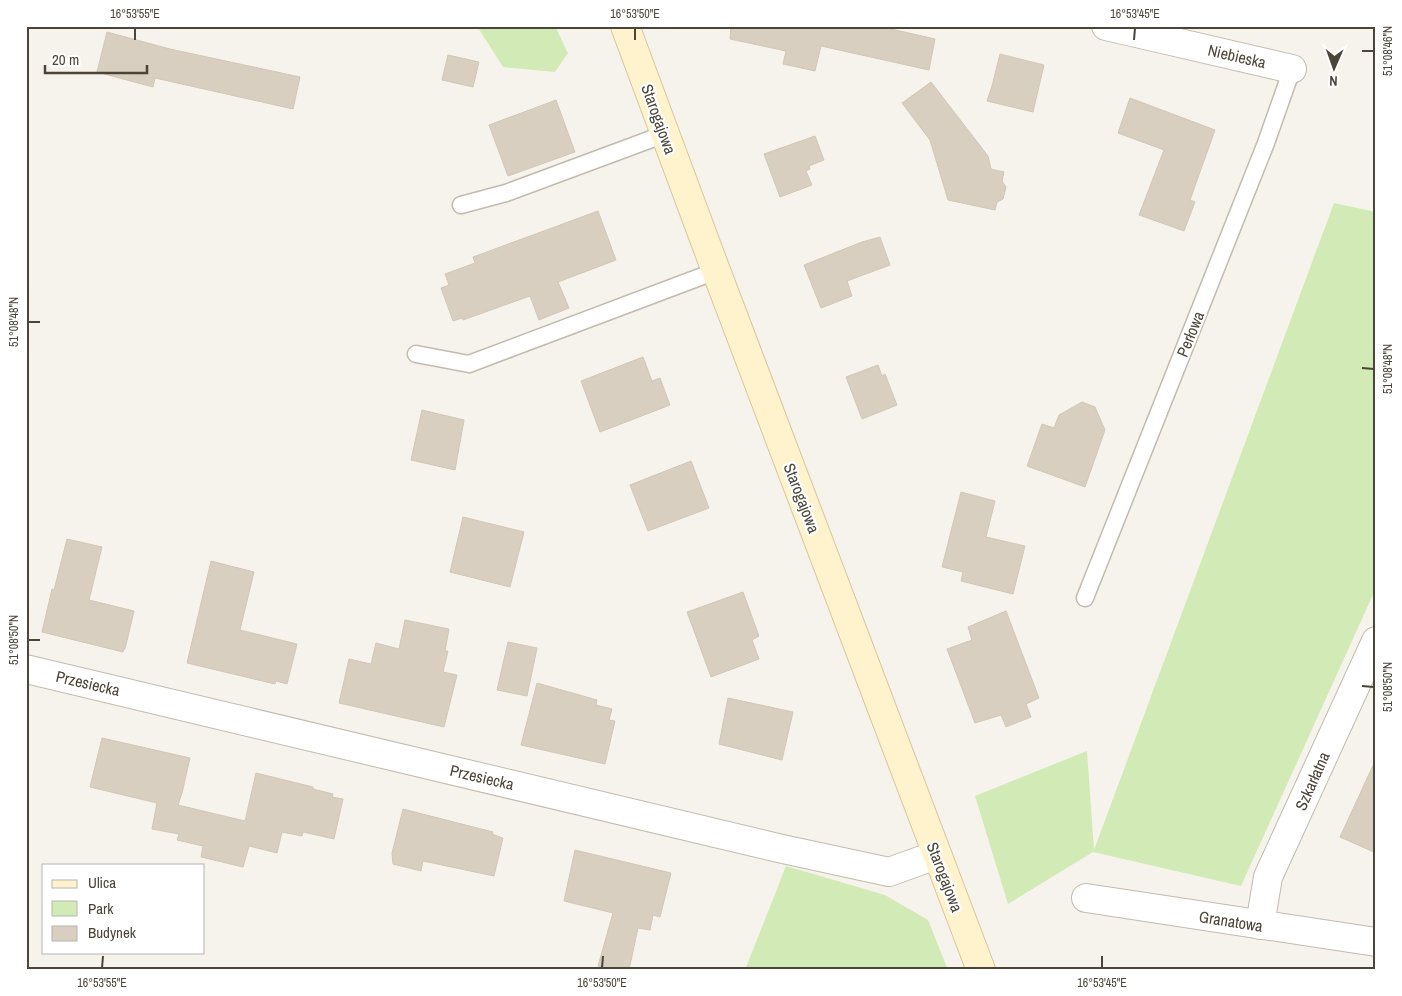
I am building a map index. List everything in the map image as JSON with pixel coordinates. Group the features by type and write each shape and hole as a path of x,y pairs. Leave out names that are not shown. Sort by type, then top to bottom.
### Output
{"street":[{"name":"Starogajowa","path":"625,26 981,970"},
{"name":"Niebieska","path":"1106,26 1292,69"},
{"name":"Szkarłatna","path":"1260,925 1268,877 1376,641"},
{"name":"Przesiecka","path":"26,668 768,845 889,872 925,859 938,857"},
{"name":"Granatowa","path":"1086,898 1376,942"}],"lane":[{"name":"Perłowa","path":"1085,598 1266,143 1292,69"},
{"path":"461,205 506,193 665,134"},
{"path":"416,354 469,364 716,271"}],"green space":[{"path":"477,26 555,26 568,53 555,72 503,67"},
{"path":"1334,203 1376,212 1376,588 1241,886 1093,852 1008,904 975,796 1087,751 1094,850"},
{"path":"786,866 885,895 928,920 948,970 745,970"}],"building":[{"path":"731,26 878,26 935,39 929,70 821,46 815,71 783,64 786,51 730,39"},
{"path":"107,32 170,49 300,77 293,109 155,78 153,87 97,72"},
{"path":"1000,54 1044,65 1033,112 987,101"},
{"path":"448,55 479,62 473,87 442,80"},
{"path":"931,82 988,156 991,169 1004,172 1002,181 1006,187 1003,199 997,202 995,210 948,200 930,140 902,103"},
{"path":"1130,98 1215,130 1190,200 1195,202 1184,231 1139,215 1164,150 1118,133"},
{"path":"556,100 575,152 508,176 489,125"},
{"path":"815,136 824,160 809,166 810,169 806,171 812,185 780,197 764,154"},
{"path":"598,211 616,260 558,282 569,308 539,320 530,296 463,320 462,318 453,321 441,288 449,285 445,274 475,263 473,257"},
{"path":"880,237 890,265 847,281 852,296 821,308 804,265 862,242"},
{"path":"643,357 652,381 660,378 670,405 600,432 581,381"},
{"path":"878,365 882,376 885,374 897,405 862,419 846,377"},
{"path":"1082,402 1095,407 1105,430 1085,487 1027,466 1042,424 1054,428 1059,415"},
{"path":"422,410 464,420 455,470 411,460"},
{"path":"691,461 709,508 648,531 630,485"},
{"path":"961,492 995,501 986,537 1025,546 1013,594 961,581 963,572 942,567"},
{"path":"463,517 524,532 510,587 450,572"},
{"path":"67,539 102,547 89,600 134,611 123,652 42,632 52,589 54,590"},
{"path":"211,561 254,572 240,630 297,644 287,684 276,681 275,684 187,663"},
{"path":"743,592 759,636 752,640 759,659 711,677 687,612"},
{"path":"1006,611 1039,698 1026,704 1031,717 1006,727 1001,715 975,723 947,649 972,640 968,627"},
{"path":"405,620 449,629 445,651 448,651 443,672 457,675 444,727 339,703 349,659 371,664 376,643 399,649"},
{"path":"508,642 537,648 527,696 497,690"},
{"path":"537,683 597,700 596,705 612,709 609,720 615,721 605,764 521,745"},
{"path":"728,698 793,712 782,760 719,744"},
{"path":"102,738 190,758 178,805 245,821 256,773 333,794 332,797 343,799 334,839 303,832 302,836 282,832 277,853 249,846 243,867 201,857 203,846 177,840 179,834 152,829 157,803 90,787"},
{"path":"1376,759 1376,853 1340,837"},
{"path":"403,809 493,832 492,834 503,838 494,876 423,861 421,871 393,864 392,853"},
{"path":"575,850 671,873 660,917 653,915 650,930 638,928 629,970 617,970 598,966 613,913 564,901"}]}
